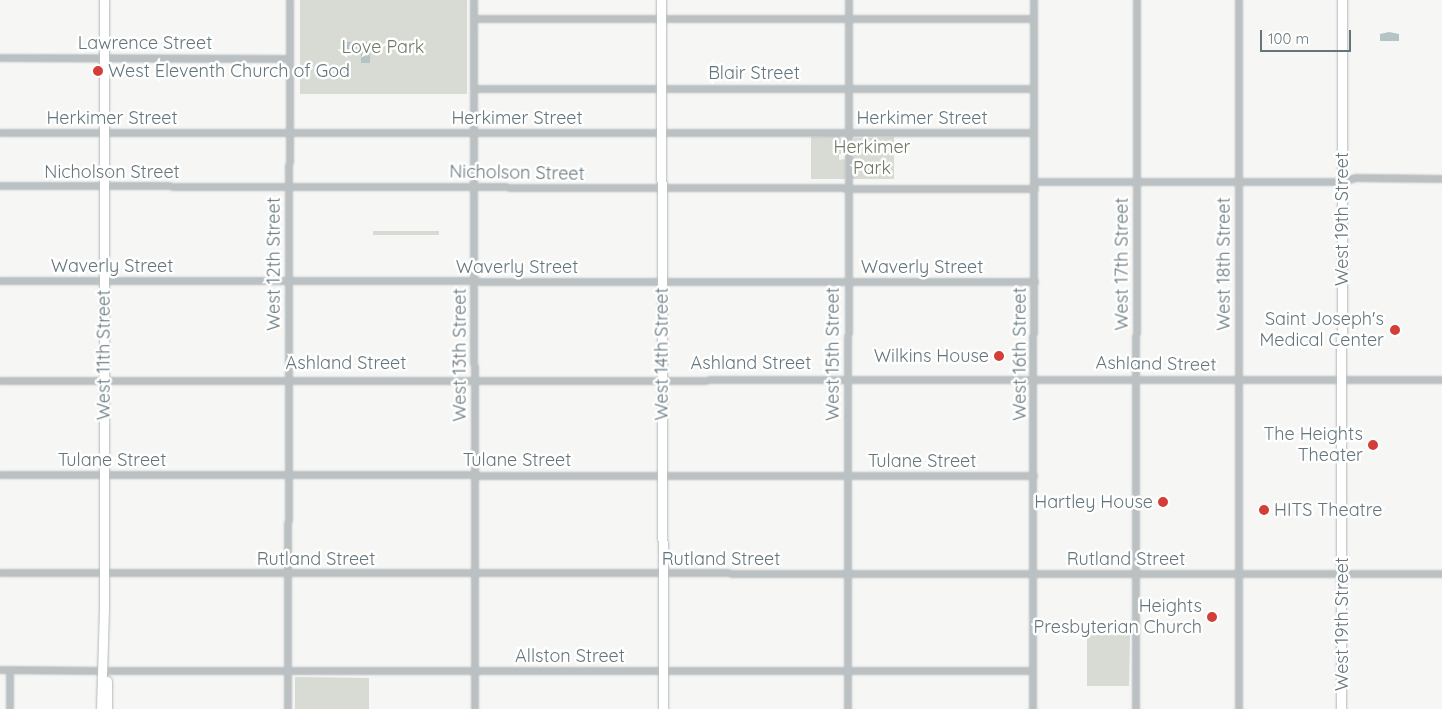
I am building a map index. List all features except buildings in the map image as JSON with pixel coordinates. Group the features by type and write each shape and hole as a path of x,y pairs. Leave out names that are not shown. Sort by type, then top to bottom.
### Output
{"street":[{"name":"West 11th Street","path":"101,709 104,670 104,0"},
{"name":"West 12th Street","path":"288,709 290,0"},
{"name":"West 13th Street","path":"474,0 476,186 475,709"},
{"name":"West 14th Street","path":"662,0 663,709"},
{"name":"West 15th Street","path":"848,709 849,0"},
{"name":"West 16th Street","path":"1033,709 1035,379 1034,0"},
{"name":"West 17th Street","path":"1136,709 1137,0"},
{"name":"West 18th Street","path":"1239,0 1239,709"},
{"name":"West 19th Street","path":"1341,709 1343,380 1342,0"},
{"path":"474,19 661,17 1034,19"},
{"name":"Lawrence Street","path":"0,58 290,58"},
{"name":"Blair Street","path":"475,89 1034,88"},
{"name":"Herkimer Street","path":"0,133 1034,133"},
{"path":"1342,182 1356,178 1442,179"},
{"name":"Nicholson Street","path":"0,186 290,188 476,186 848,189 1137,181 1342,182"},
{"name":"Waverly Street","path":"0,281 1035,282"},
{"name":"Ashland Street","path":"0,380 104,378 848,378 1442,380"},
{"name":"Tulane Street","path":"0,475 662,474 1034,476"},
{"name":"Rutland Street","path":"0,573 1442,574"},
{"name":"Allston Street","path":"0,670 288,672 1033,671"},
{"path":"10,670 10,709"},
{"path":"104,670 108,709"}],"green space":[{"name":"Love Park","path":"300,0 467,0 467,94 300,94"},
{"path":"840,136 845,148 845,154 839,154 839,160 845,159 845,179 811,179 811,137"},
{"name":"Herkimer Park","path":"894,137 894,179 851,179 854,138"},
{"path":"373,231 439,231 439,235 373,235"},
{"path":"1087,635 1130,635 1129,686 1087,686"},
{"path":"295,677 369,678 369,709 295,709"}],"shaded area":[{"path":"1389,32 1399,34 1399,41 1380,41 1380,34"},
{"path":"346,42 370,42 370,63 361,63 361,55 346,55"}],"place":[{"name":"West Eleventh Church of God","path":"98,71"},
{"name":"Saint Joseph's Medical Center","path":"1395,330"},
{"name":"Wilkins House","path":"999,356"},
{"name":"The Heights Theater","path":"1373,445"},
{"name":"Hartley House","path":"1163,502"},
{"name":"HITS Theatre","path":"1264,510"},
{"name":"Heights Presbyterian Church","path":"1212,617"}]}
